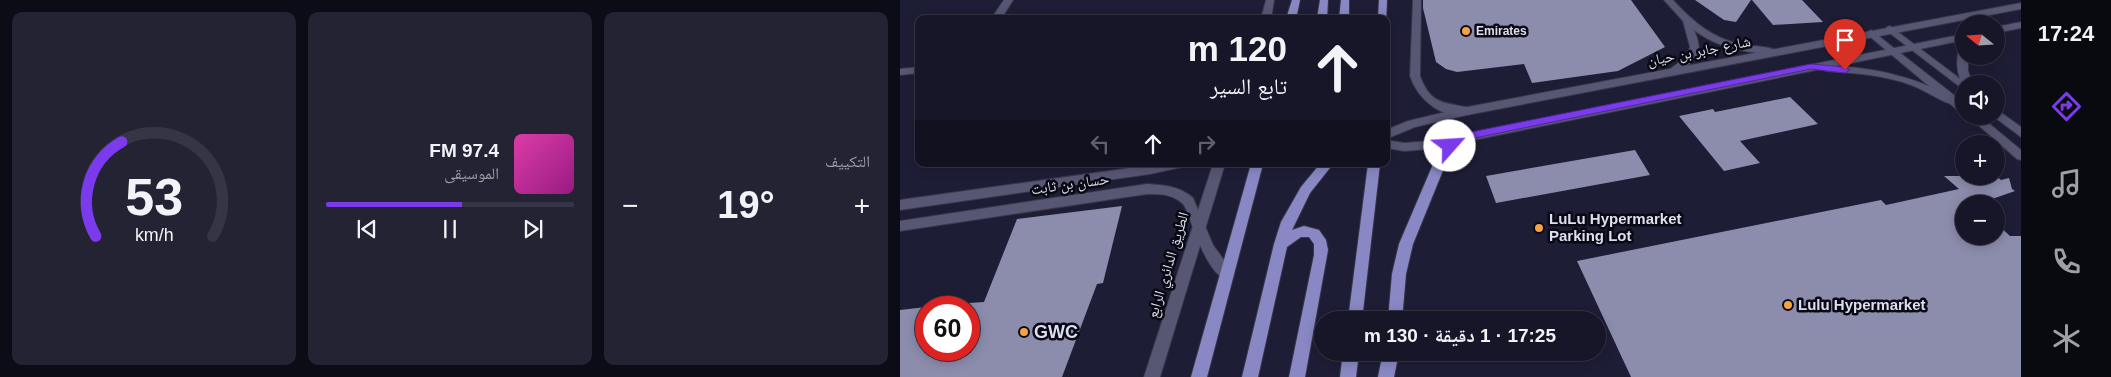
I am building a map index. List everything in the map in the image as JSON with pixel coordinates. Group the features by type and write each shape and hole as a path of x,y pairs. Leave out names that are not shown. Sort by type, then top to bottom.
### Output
{"main road":[{"path":"1292,15 1296,0"},
{"path":"1322,15 1324,0"},
{"path":"1344,15 1346,0"},
{"path":"1383,0 1383,15"},
{"path":"1396,311 1399,274 1406,244 1440,162 1456,139"},
{"path":"1199,377 1256,167"},
{"path":"1250,377 1281,244 1298,201 1313,178 1324,167"},
{"path":"1356,311 1374,167"},
{"path":"1281,244 1299,233 1309,232 1316,234 1321,242 1321,255 1297,377"},
{"path":"1348,377 1350,361"},
{"path":"1386,377 1389,361"}],"street":[{"path":"999,15 1009,0"},
{"path":"1267,15 1270,0"},
{"path":"1417,0 1415,76 1418,89 1426,98 1440,106 1467,111"},
{"path":"1668,0 1687,22 1713,39 1729,46 1773,52"},
{"name":"شارع جابر بن حيان","path":"1390,133 1412,124 1467,111 1890,29 2021,6"},
{"path":"1672,72 1690,60 1694,54 1694,42 1687,22"},
{"path":"2005,28 2021,25"},
{"path":"1890,29 1955,80"},
{"path":"1871,33 1955,102"},
{"path":"1390,145 1412,148 1955,39"},
{"path":"1811,67 1879,73 1899,77 1925,87 1955,103"},
{"path":"900,72 915,70"},
{"path":"2005,120 2020,132"},
{"path":"1984,125 2021,156"},
{"name":"حسان بن ثابت","path":"900,205 1164,167"},
{"name":"الطريق الدائري الرابع","path":"1152,377 1217,167"},
{"name":"حسان بن ثابت","path":"900,226 1147,189 1162,189 1185,197 1192,206 1205,242 1214,258 1227,274"}],"building":[{"path":"1423,0 1631,0 1665,47 1618,71 1532,83 1524,64 1457,72 1446,69 1436,62 1423,8"},
{"path":"1695,0 1751,0 1736,22 1724,20"},
{"path":"1752,0 1802,0 1823,22 1773,25"},
{"path":"1790,97 1818,124 1740,141 1760,163 1724,171 1679,116 1713,109 1715,112"},
{"path":"1635,150 1650,175 1496,203 1486,176"},
{"name":"Lulu Hypermarket","path":"1944,176 1955,176 1955,185 2005,185 2005,179 2009,178 2012,189 2015,191 2004,195 1955,195 1955,245 2005,245 2005,231 2010,236 2021,236 2021,377 1631,377 1606,323 1606,311 1600,311 1577,261 1881,200 1886,205 1959,189"},
{"path":"1122,206 1103,283 1097,284 1062,377 900,377 900,310 915,308 915,361 980,361 980,302 984,302 1017,219"}],"place":[{"name":"Emirates","path":"1466,31"},
{"name":"LuLu Hypermarket Parking Lot","path":"1539,228"},
{"name":"Lulu Hypermarket","path":"1788,305"},
{"name":"GWC","path":"1024,332"}],"route":[{"path":"1450,146 1456,139 1811,67 1845,70"}]}
